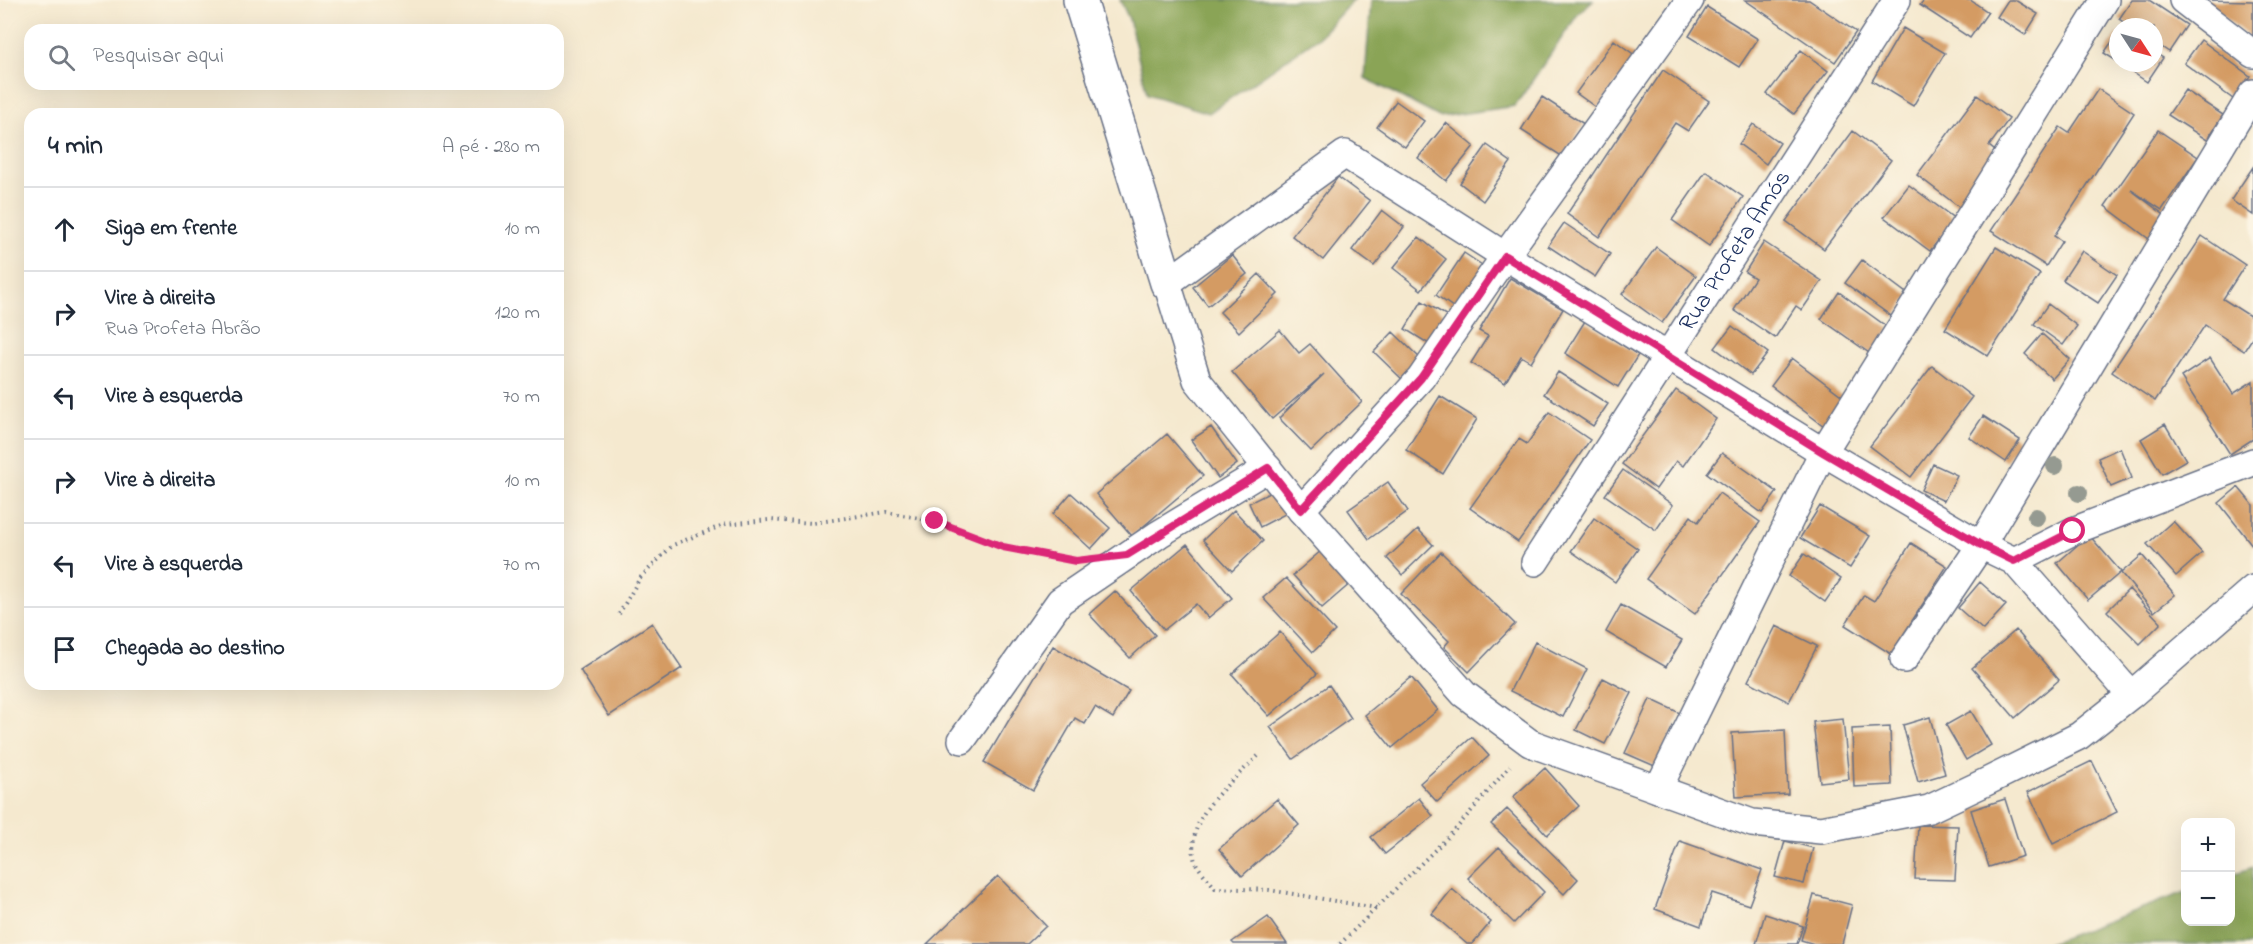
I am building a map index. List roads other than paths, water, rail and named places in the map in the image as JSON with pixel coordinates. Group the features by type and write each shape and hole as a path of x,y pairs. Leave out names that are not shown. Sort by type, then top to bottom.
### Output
{"street":[{"path":"1080,0 1197,381 1301,510 1464,694 1530,743 1752,823 1821,830 1929,809 2079,735 2131,695 2253,589"},
{"path":"1301,510 1421,378 1505,256 1690,0"},
{"name":"Rua Profeta Amós","path":"1535,562 1897,0"},
{"path":"1658,789 1823,452 2105,0"},
{"path":"2183,0 2253,54"},
{"path":"1904,659 1981,545 2253,93"},
{"path":"1167,284 1345,154 1505,256 1823,452 1981,545 2014,561 2131,695"},
{"path":"2014,561 2073,531 2253,462"},
{"path":"962,740 1060,601 1159,534 1268,468"}]}
